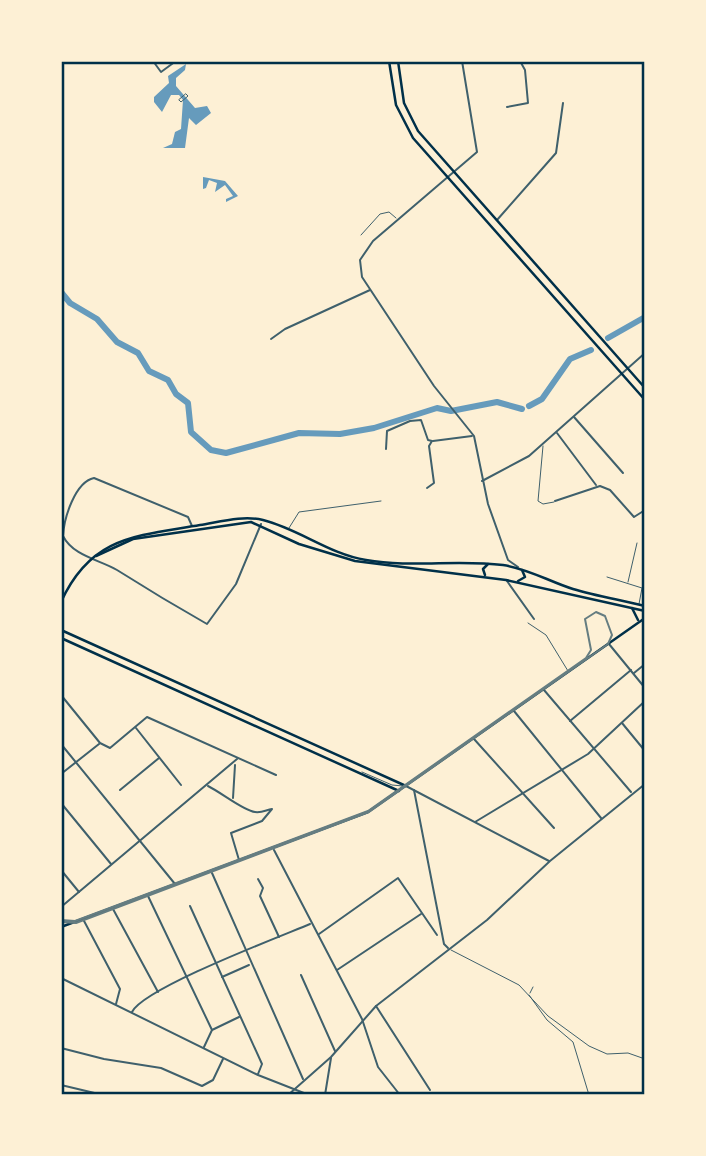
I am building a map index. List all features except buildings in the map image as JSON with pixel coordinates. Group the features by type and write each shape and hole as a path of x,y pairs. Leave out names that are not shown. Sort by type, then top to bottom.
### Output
{"main road":[{"path":"389,61 395,101 405,125 446,176 645,400"},
{"path":"398,61 403,99 411,120 645,388"},
{"path":"61,602 73,579 92,558 109,545 126,538 249,519 276,524 362,559 411,566 488,564 519,568 573,589 645,606"},
{"path":"92,558 133,539 247,522 261,524 290,540 367,564 514,581 645,611"},
{"path":"272,531 271,526 276,524"},
{"path":"290,540 295,537 293,532"},
{"path":"487,577 482,569 488,564"},
{"path":"514,581 526,575 519,568"},
{"path":"632,608 638,617 637,623"},
{"path":"61,927 359,817 645,618"},
{"path":"61,630 407,786"},
{"path":"61,638 400,791"},
{"path":"277,736 281,729"}],"street":[{"path":"153,61 161,72 176,61"},
{"path":"405,61 419,61"},
{"path":"462,61 478,149 361,255 361,273 370,290 474,436 482,481 507,556 511,564 519,568"},
{"path":"508,107 528,104 525,70 520,61"},
{"path":"496,220 556,153 564,103"},
{"path":"361,235 384,212 391,213 398,220"},
{"path":"271,339 285,329 370,290"},
{"path":"482,481 517,464 543,444 645,353"},
{"path":"574,417 623,473"},
{"path":"386,449 387,431 418,418 432,442"},
{"path":"557,432 597,486 610,490 634,517 645,510"},
{"path":"432,442 474,436"},
{"path":"427,488 434,483 429,446 432,442"},
{"path":"543,444 539,503 555,502 597,486"},
{"path":"192,527 188,517 98,479 86,480 78,489 62,536 70,546 207,624 236,584 261,524"},
{"path":"288,530 299,512 381,500"},
{"path":"628,584 637,543"},
{"path":"500,565 507,556"},
{"path":"607,577 642,588 639,605"},
{"path":"506,580 509,588 534,619"},
{"path":"528,623 546,635 568,671"},
{"path":"608,643 645,688"},
{"path":"570,721 645,664"},
{"path":"543,689 633,793"},
{"path":"61,695 100,743 110,748 147,717 276,775"},
{"path":"475,822 594,748 645,701"},
{"path":"513,710 602,819"},
{"path":"621,723 645,751"},
{"path":"135,727 181,785"},
{"path":"474,738 554,828"},
{"path":"61,774 100,743"},
{"path":"61,744 176,885"},
{"path":"120,790 159,757"},
{"path":"233,799 237,758"},
{"path":"61,906 235,762"},
{"path":"356,771 396,786 407,786 550,861"},
{"path":"288,1095 331,1057 376,1006 486,920 550,861 645,784"},
{"path":"206,786 233,799 244,810 261,813 269,808 272,811 262,821 231,833 239,861"},
{"path":"414,790 444,944 519,985 548,1016 589,1046 607,1054 628,1053 645,1059"},
{"path":"61,803 112,865"},
{"path":"274,849 362,1019 376,1061 400,1095"},
{"path":"61,870 79,892"},
{"path":"211,872 304,1080"},
{"path":"258,878 263,888 260,896 279,937"},
{"path":"318,935 398,878 437,935"},
{"path":"147,895 212,1030"},
{"path":"190,906 262,1065 258,1074"},
{"path":"112,908 158,992"},
{"path":"337,970 422,913"},
{"path":"83,919 120,989 116,1005"},
{"path":"61,921 74,922"},
{"path":"132,1013 141,1000 215,964 312,923"},
{"path":"221,977 251,964"},
{"path":"301,975 335,1051"},
{"path":"61,978 224,1058 292,1090 309,1095"},
{"path":"529,995 533,987"},
{"path":"529,995 542,1015 574,1044 589,1095"},
{"path":"376,1006 430,1090"},
{"path":"203,1048 212,1030 239,1017"},
{"path":"61,1048 104,1059 161,1068 202,1086 213,1080 224,1058"},
{"path":"325,1095 331,1057"},
{"path":"61,1086 83,1094 103,1095"}],"water":[{"path":"186,64 185,70 176,78 176,86 195,108 207,106 211,113 196,125 189,118 185,148 163,148 172,144 175,132 181,129 183,100 179,95 171,95 162,112 154,102 154,97 169,83 168,76"},
{"path":"203,177 225,181 238,196 226,202 226,199 233,196 225,185 215,192 217,183 209,180 203,189"}],"waterway":[{"path":"61,292 70,303 97,319 117,342 138,353 149,371 168,380 176,394 188,403 191,432 211,450 226,453 299,433 340,434 374,428 437,408 451,411 497,402 522,409"},
{"path":"608,338 645,317"},
{"path":"529,406 542,399 570,359 591,350"}],"tram line":[{"path":"61,920 75,921 368,811 586,658 591,650 585,619 596,612 605,616 612,635 608,644 369,812 76,923 61,922"}]}
